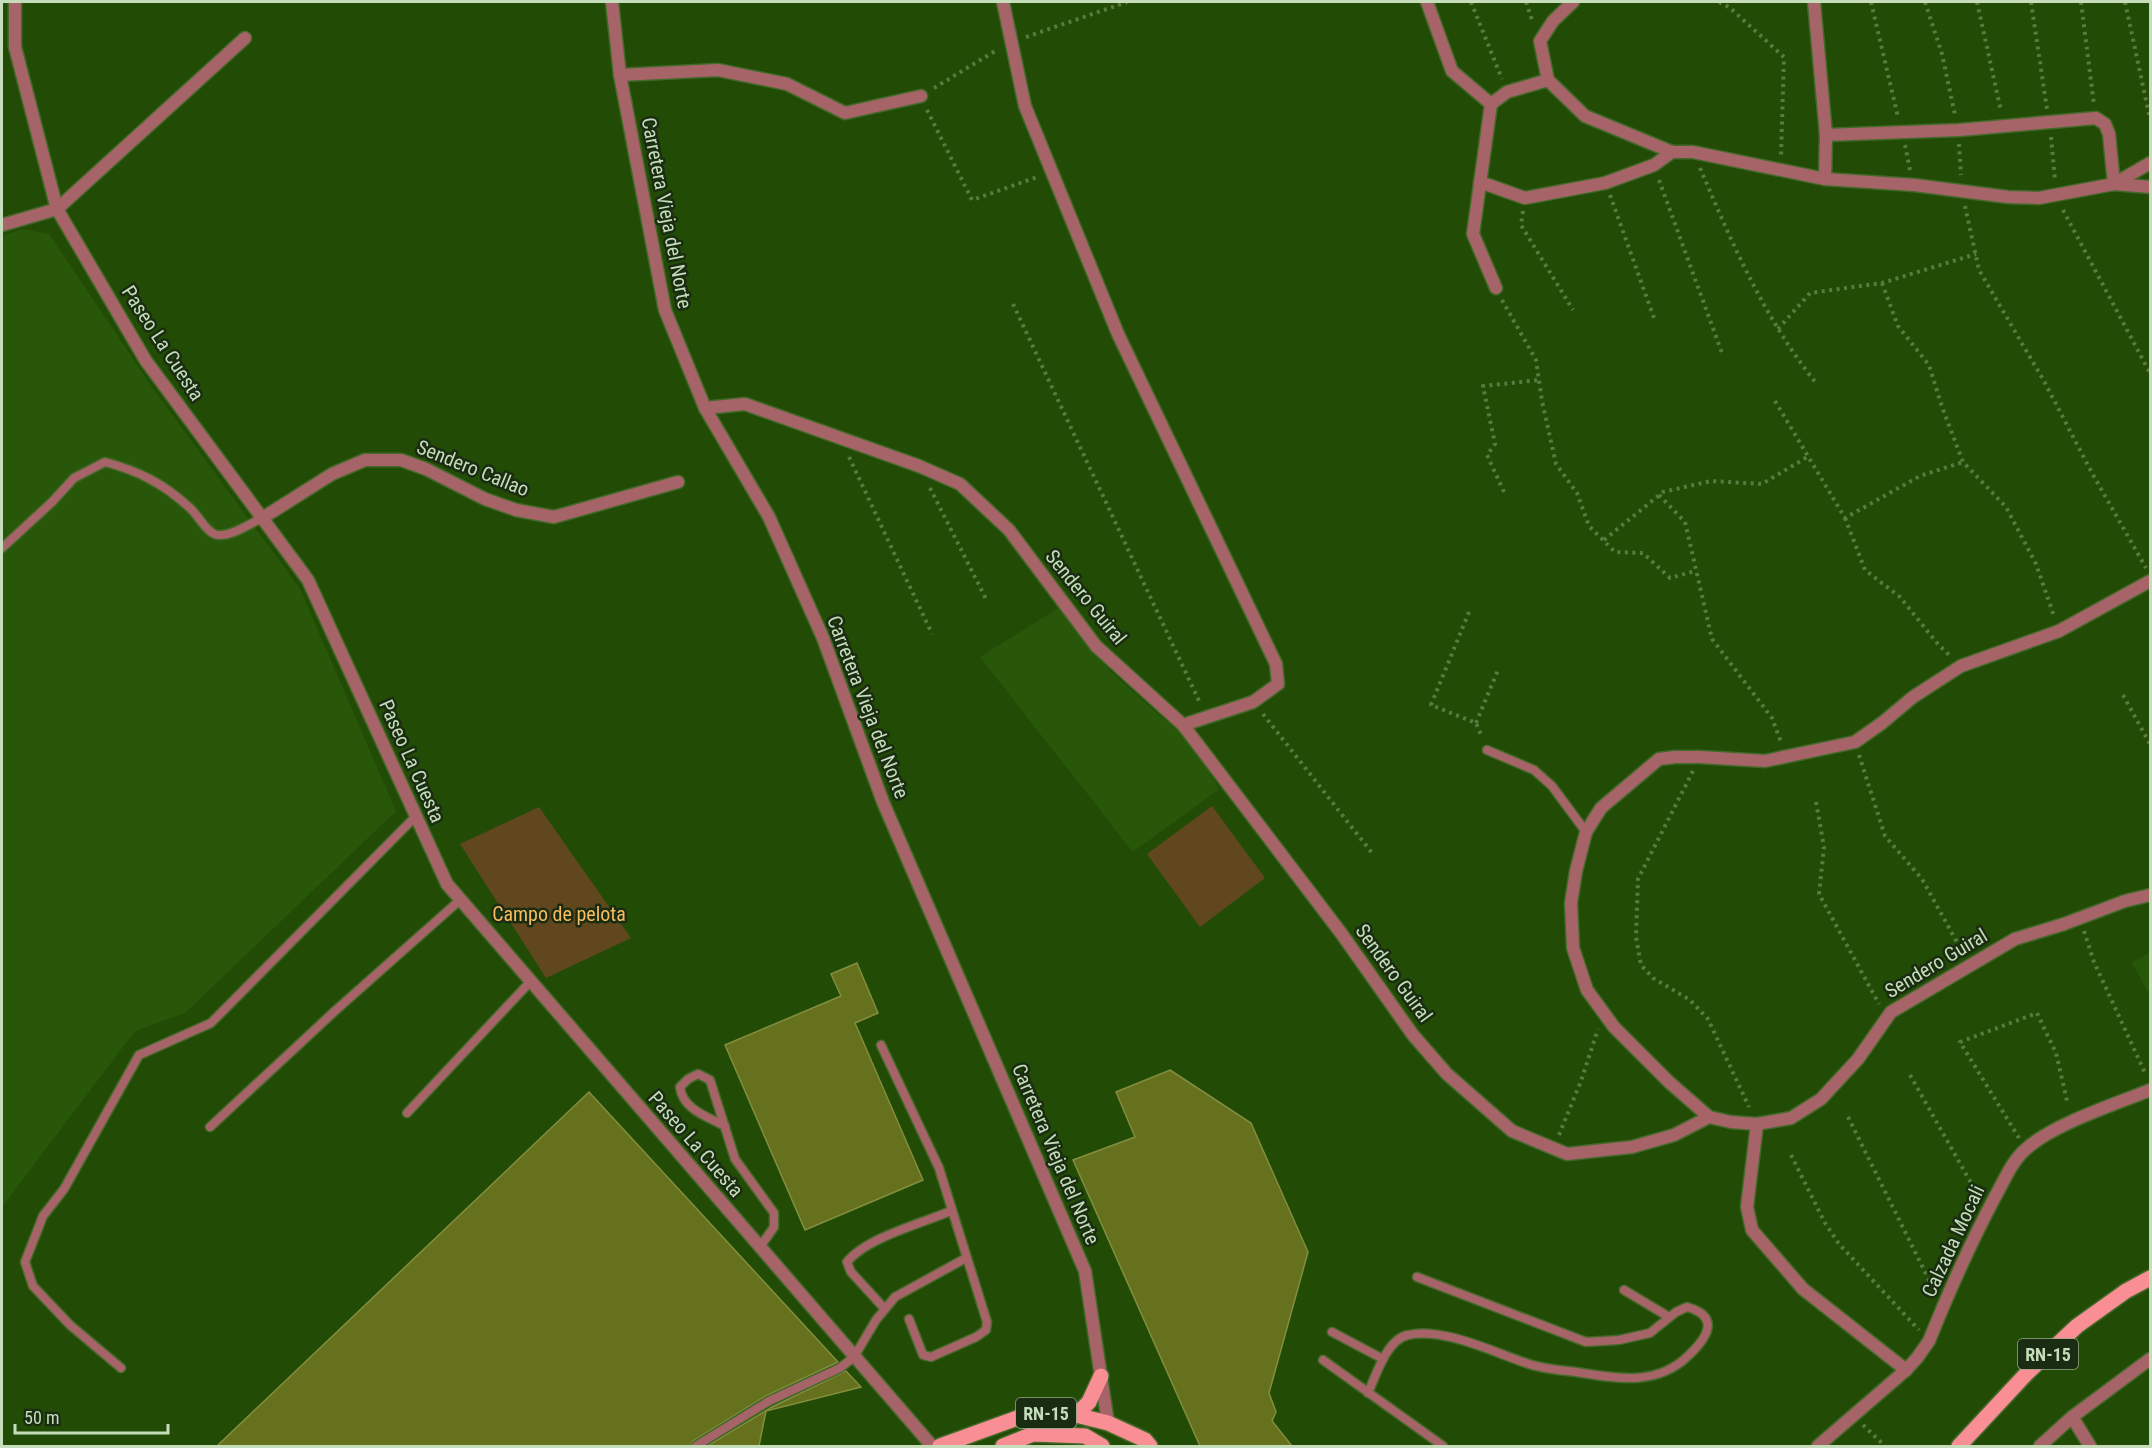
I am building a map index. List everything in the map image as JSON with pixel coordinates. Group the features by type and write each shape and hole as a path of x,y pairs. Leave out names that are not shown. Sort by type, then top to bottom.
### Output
{"main road":[{"name":"RN-15","path":"1959,1446 2027,1373 2077,1326 2126,1291 2151,1278"},
{"path":"1076,1415 1089,1402 1101,1376"},
{"name":"RN-15","path":"940,1446 1034,1412 1076,1415 1108,1423 1145,1440 1150,1446"},
{"name":"RN-15","path":"1003,1446 1033,1434 1084,1436 1102,1446"}],"street":[{"name":"Paseo La Cuesta","path":"15,2 15,47 57,209 146,362 308,580 447,884 932,1446"},
{"name":"Carretera Vieja del Norte","path":"612,2 620,75 665,310 705,408 769,517 823,638 883,802 1085,1271 1108,1423"},
{"path":"1002,2 1025,106 1118,334 1276,663 1278,684 1253,702 1183,725"},
{"path":"1427,2 1452,70 1491,104"},
{"path":"1573,2 1553,21 1540,41 1548,80 1585,116 1672,152 1693,152 1825,179 1914,185 1962,192 2039,198 2115,184 2151,187"},
{"path":"1814,2 1826,135 1825,179"},
{"path":"2,225 57,209 244,38"},
{"path":"620,75 718,70 787,84 845,113 921,96"},
{"path":"1496,288 1473,234 1491,104 1507,92 1548,80"},
{"path":"1826,135 1959,130 2096,118 2105,124 2109,134 2115,184"},
{"path":"1480,182 1525,198 1605,183 1654,165 1672,152"},
{"path":"2115,184 2151,163"},
{"name":"Sendero Guiral","path":"705,408 745,404 920,466 960,484 1009,530 1096,646 1183,725 1341,933 1413,1035 1447,1074 1512,1131 1567,1154 1632,1146 1674,1135 1709,1117 1757,1124 1791,1118 1821,1098 1858,1059 1891,1012 2015,939 2125,901 2151,895"},
{"name":"Sendero Callao","path":"264,518 332,474 365,460 401,460 426,469 485,499 516,510 554,517 678,482"},
{"path":"1709,1117 1669,1082 1614,1027 1587,990 1573,948 1571,903 1576,870 1586,832 1601,808 1659,759 1700,757 1765,761 1855,742 1882,723 1913,696 1961,666 2059,631 2151,581"},
{"name":"Calzada Mocali","path":"1818,1446 1917,1359 1929,1341 1987,1212 2011,1166 2025,1149 2042,1137 2072,1122 2151,1090"},
{"path":"1757,1124 1747,1207 1752,1230 1803,1289 1906,1370"},
{"path":"2040,1446 2072,1417 2151,1359"},
{"path":"2072,1417 2090,1446"}],"lane":[{"path":"2,548 52,502 74,478 105,462 123,466 160,483 218,536 264,518"},
{"path":"1487,750 1533,770 1552,786 1586,832"},
{"path":"121,1368 70,1325 33,1286 25,1262 43,1216 64,1189 139,1055 211,1023 416,816"},
{"path":"210,1126 460,900"},
{"path":"407,1113 531,981"},
{"path":"881,1045 939,1168 987,1322 986,1330 976,1337 931,1357 923,1355 909,1319"},
{"path":"725,1126 692,1108 681,1096 680,1087 688,1079 698,1074 710,1080 725,1126 735,1159 774,1213 774,1227 760,1247"},
{"path":"884,1308 851,1272 847,1262 868,1244 951,1211"},
{"path":"696,1446 769,1401 840,1368 855,1357 884,1308 895,1297 966,1258"},
{"path":"1368,1393 1383,1359 1398,1339 1408,1335 1446,1336 1539,1367 1636,1379 1651,1376 1680,1364 1703,1342 1707,1334 1708,1322 1701,1313 1687,1307 1669,1317 1650,1333 1619,1340 1587,1342 1417,1277"},
{"path":"1624,1290 1669,1317"},
{"path":"1332,1332 1383,1359"},
{"path":"1323,1360 1443,1446"}],"path":[{"path":"1471,2 1507,92"},
{"path":"1719,2 1729,7 1784,57 1780,171"},
{"path":"1871,2 1914,185"},
{"path":"1925,2 1942,54 1959,130 1962,192 1979,270 2044,381 2091,473 2151,576"},
{"path":"1977,2 1994,72 2004,127"},
{"path":"2031,2 2050,122 2056,196 2151,373"},
{"path":"2081,2 2096,118"},
{"path":"2125,2 2151,119"},
{"path":"921,96 972,200 1052,172"},
{"path":"1693,152 1743,268 1792,353 1816,383"},
{"path":"1654,165 1722,353"},
{"path":"1605,183 1654,318"},
{"path":"1525,198 1521,225 1573,310"},
{"path":"1778,329 1810,293 1882,283 1976,255"},
{"path":"1882,283 1898,326 1929,365 1963,462 2006,507 2036,564 2059,631"},
{"path":"1496,288 1536,360 1556,465 1577,494 1589,526 1615,552 1643,552 1670,578 1695,571"},
{"path":"1013,304 1207,717"},
{"path":"1504,492 1486,455 1495,444 1483,386 1539,380"},
{"path":"1775,401 1845,518 1865,570 1900,597 1937,643 1961,666"},
{"path":"840,437 932,634"},
{"path":"1604,540 1663,492 1711,481 1762,484 1809,456"},
{"path":"1845,518 1920,476 1963,462"},
{"path":"920,466 986,599"},
{"path":"1659,495 1685,522 1712,639 1772,718 1787,757"},
{"path":"1469,612 1431,705 1476,723"},
{"path":"1487,750 1476,723 1498,670"},
{"path":"2123,695 2151,744"},
{"path":"1253,702 1372,853"},
{"path":"1855,742 1885,836 1922,879 1970,964"},
{"path":"1700,757 1638,879 1636,937 1641,965 1653,978 1690,1000 1708,1019 1757,1124"},
{"path":"1816,802 1824,847 1819,894 1887,1017"},
{"path":"2080,918 2094,962 2151,1084"},
{"path":"1553,1149 1581,1081 1603,1012"},
{"path":"2025,1149 1960,1042 2037,1014 2056,1053 2072,1122"},
{"path":"1910,1075 1987,1212"},
{"path":"1848,1117 1943,1307"},
{"path":"1791,1155 1825,1223 1839,1244 1929,1341"},
{"path":"1854,1416 1885,1446"}],"shaded area":[{"path":"23,229 49,234 154,390 300,589 396,811 185,1013 135,1031 2,1207 2,236"},
{"path":"1062,606 1111,672 1184,734 1196,749 1219,789 1133,852 980,657"},
{"path":"2150,952 2150,995 2132,963"}],"green space":[{"path":"1212,806 1265,878 1200,927 1147,854"},
{"name":"Campo de pelota","path":"539,807 631,938 546,978 460,844"}],"building":[{"path":"857,963 878,1013 855,1023 923,1180 805,1230 725,1045 841,996 831,974"},
{"path":"1170,1070 1251,1123 1308,1252 1269,1393 1276,1412 1272,1421 1292,1446 1200,1446 1073,1160 1135,1137 1116,1092"},
{"path":"589,1092 838,1362 766,1396 693,1441 690,1446 217,1446"},
{"path":"846,1371 861,1387 766,1411 759,1446 707,1446 772,1407"}]}
